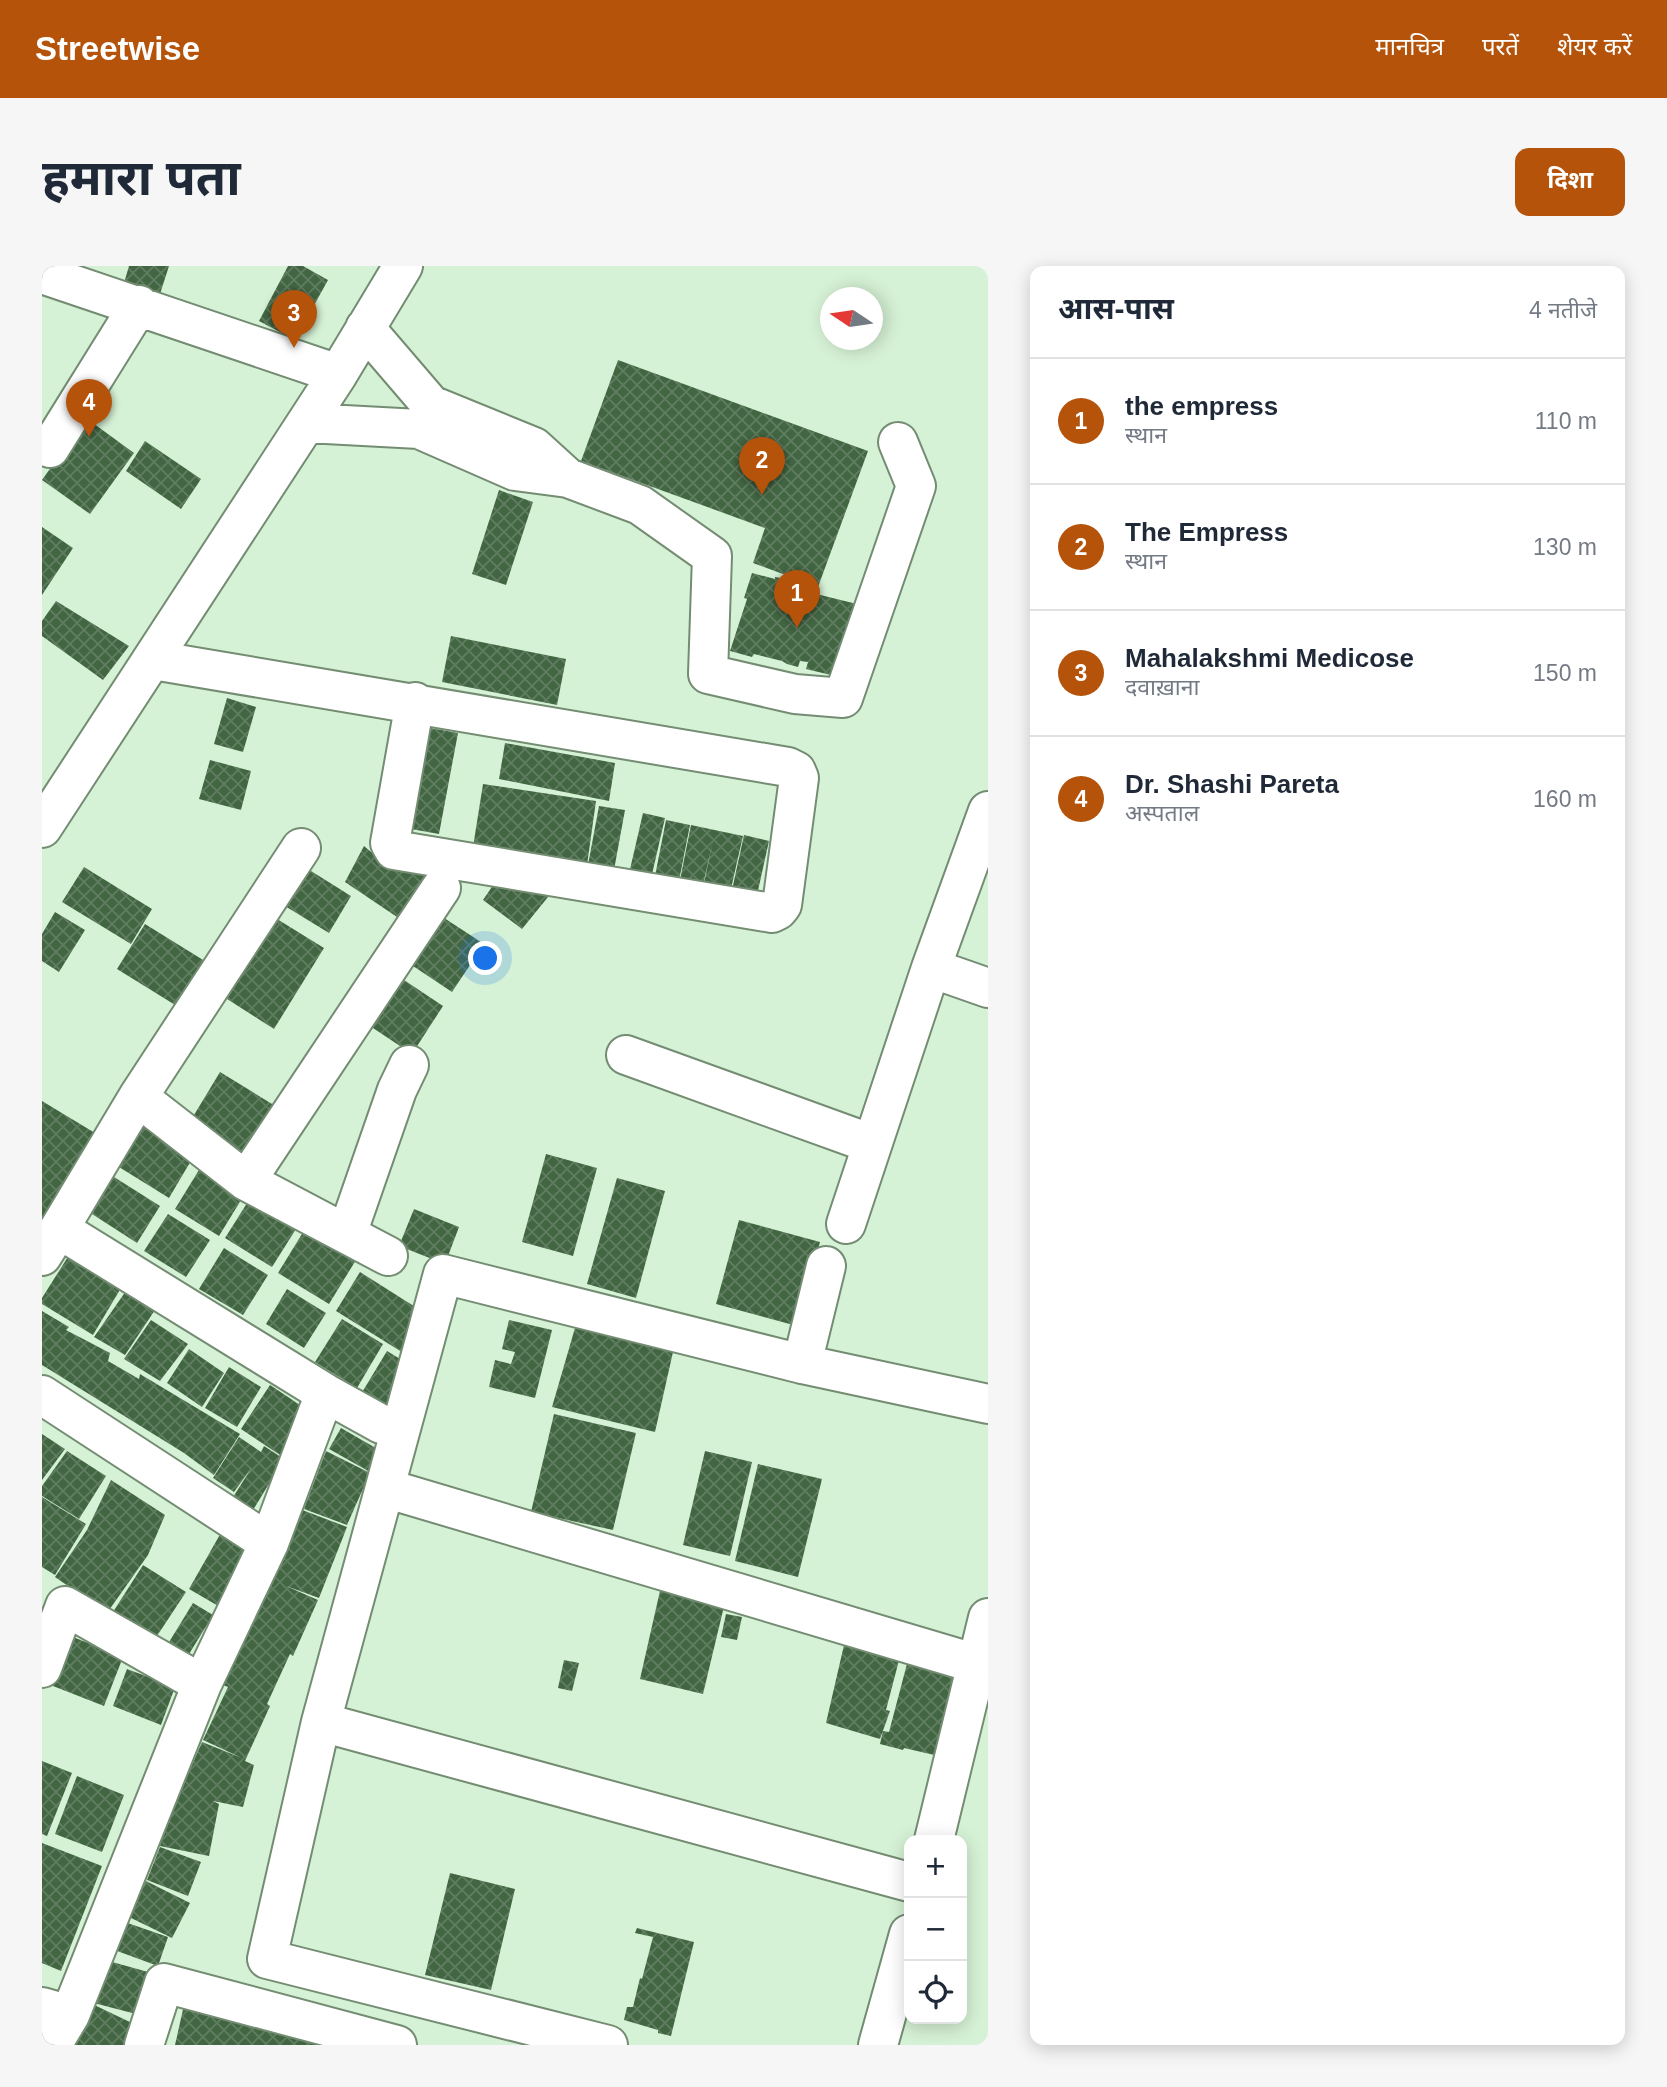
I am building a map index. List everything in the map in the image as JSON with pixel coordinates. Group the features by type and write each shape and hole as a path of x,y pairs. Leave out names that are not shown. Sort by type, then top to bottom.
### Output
{"street":[{"path":"42,828 338,374 403,266"},
{"path":"42,274 338,374"},
{"path":"45,452 139,305"},
{"path":"365,328 425,417 515,471 568,478 640,505 712,556 708,674 795,694 843,698 916,486 898,442"},
{"path":"306,423 425,417"},
{"path":"153,660 415,702 775,764 796,771 799,778 782,905 778,911 772,912 394,850 390,843 415,702"},
{"path":"846,1224 931,968 988,811"},
{"path":"301,848 138,1097 50,1242 381,1424"},
{"path":"246,1181 441,888"},
{"path":"931,968 988,988"},
{"path":"626,1055 872,1144"},
{"path":"346,1234 397,1090 409,1065"},
{"path":"138,1097 246,1181 388,1256"},
{"path":"802,1364 826,1266"},
{"path":"608,2045 267,1959 321,1723 443,1274 802,1364 988,1404"},
{"path":"55,2022 202,1684 269,1543 325,1392"},
{"path":"42,1395 269,1543"},
{"path":"385,1488 977,1664"},
{"path":"42,1668 54,1600 202,1684"},
{"path":"935,1835 988,1618"},
{"path":"321,1723 904,1881"},
{"path":"878,2045 904,1952"},
{"path":"144,2045 164,1983 397,2045"}],"building":[{"path":"129,266 169,266 160,294 124,283"},
{"path":"288,266 303,266 328,280 295,340 259,321"},
{"path":"618,360 868,451 818,587 753,563 765,528 581,461"},
{"path":"86,418 134,453 90,514 42,480"},
{"path":"145,441 201,479 181,509 126,471"},
{"path":"499,490 533,502 506,585 472,574"},
{"path":"42,527 73,548 42,595"},
{"path":"752,573 786,579 784,586 865,606 839,677 806,669 808,662 800,661 798,667 754,654 752,657 730,651 747,599 744,598"},
{"path":"56,601 129,646 103,680 42,636 42,621"},
{"path":"451,636 566,659 557,705 442,682"},
{"path":"227,698 256,707 243,752 214,744"},
{"path":"430,728 458,733 439,834 411,829"},
{"path":"505,743 615,763 609,801 499,779"},
{"path":"210,760 251,771 241,810 199,799"},
{"path":"483,784 596,801 587,865 473,847"},
{"path":"599,806 625,810 614,870 588,865"},
{"path":"643,813 665,818 650,883 628,878"},
{"path":"666,820 690,825 678,886 654,881"},
{"path":"691,825 743,836 730,893 703,888 713,840 702,890 679,885"},
{"path":"744,835 769,841 757,895 732,890"},
{"path":"364,846 377,857 418,864 429,880 403,921 345,882"},
{"path":"303,866 351,896 329,933 280,903"},
{"path":"84,867 152,909 131,944 62,902"},
{"path":"500,875 557,886 522,929 483,900"},
{"path":"55,912 85,930 59,972 42,961 42,934"},
{"path":"438,914 484,944 452,992 407,962"},
{"path":"277,919 324,948 274,1029 227,999"},
{"path":"145,924 208,963 180,1008 117,969"},
{"path":"398,976 443,1006 412,1054 367,1024"},
{"path":"220,1072 277,1107 244,1160 188,1125"},
{"path":"42,1101 95,1133 42,1220"},
{"path":"145,1123 195,1154 169,1198 119,1167"},
{"path":"546,1154 597,1168 573,1256 522,1242"},
{"path":"202,1165 246,1192 219,1236 175,1209"},
{"path":"114,1177 160,1206 137,1243 92,1214"},
{"path":"617,1178 665,1191 636,1298 587,1284"},
{"path":"249,1200 296,1229 272,1267 225,1238"},
{"path":"414,1209 459,1227 445,1264 399,1246"},
{"path":"168,1214 210,1240 186,1277 144,1251"},
{"path":"739,1220 820,1242 797,1326 716,1304"},
{"path":"305,1229 356,1260 329,1304 278,1273"},
{"path":"224,1248 268,1275 243,1315 199,1289"},
{"path":"71,1252 124,1283 93,1335 42,1304 42,1298"},
{"path":"360,1272 428,1315 405,1354 336,1311"},
{"path":"128,1288 157,1307 125,1355 94,1337"},
{"path":"287,1289 326,1313 304,1348 266,1324"},
{"path":"42,1311 69,1327 66,1330 110,1353 108,1361 139,1379 140,1374 240,1434 214,1475 184,1453 42,1365"},
{"path":"342,1319 383,1344 357,1388 315,1362"},
{"path":"151,1320 188,1344 160,1381 124,1359"},
{"path":"509,1320 552,1330 535,1398 489,1387 495,1360 511,1364 515,1352 502,1349"},
{"path":"577,1321 673,1352 655,1432 552,1407"},
{"path":"189,1349 224,1373 202,1407 167,1383"},
{"path":"387,1351 410,1365 384,1408 361,1394"},
{"path":"229,1367 261,1387 237,1427 205,1408"},
{"path":"270,1385 309,1411 280,1455 241,1429"},
{"path":"554,1414 636,1433 613,1530 531,1512"},
{"path":"341,1428 381,1451 370,1472 329,1449"},
{"path":"42,1434 65,1449 42,1480"},
{"path":"239,1437 261,1452 264,1446 284,1459 250,1515 230,1502 252,1467 234,1492 213,1478"},
{"path":"67,1451 106,1476 79,1519 42,1496 42,1486"},
{"path":"326,1451 370,1473 347,1525 304,1509"},
{"path":"705,1451 752,1462 730,1556 683,1545"},
{"path":"758,1464 822,1479 798,1577 735,1561"},
{"path":"111,1480 165,1515 148,1555 107,1613 55,1577 87,1530"},
{"path":"42,1497 86,1524 55,1575 42,1567"},
{"path":"297,1508 347,1527 319,1598 286,1586 318,1600 293,1656 290,1654 267,1704 270,1706 245,1761 254,1765 243,1807 213,1801 219,1804 209,1856 160,1846 171,1794 179,1795 202,1742 242,1758 203,1740 228,1687 223,1685"},
{"path":"222,1531 253,1549 220,1607 189,1589"},
{"path":"143,1565 186,1592 155,1639 113,1612"},
{"path":"662,1582 726,1598 703,1694 640,1679"},
{"path":"193,1603 213,1615 186,1659 166,1647"},
{"path":"726,1614 742,1617 737,1640 721,1637"},
{"path":"847,1632 903,1645 886,1710 890,1711 880,1739 826,1723"},
{"path":"73,1637 123,1657 104,1706 53,1686"},
{"path":"564,1660 579,1663 572,1691 558,1688"},
{"path":"908,1660 964,1675 943,1757 880,1744 883,1731 889,1732"},
{"path":"127,1669 175,1687 161,1725 113,1706"},
{"path":"42,1761 72,1773 47,1836 42,1834"},
{"path":"77,1776 124,1795 102,1852 55,1834"},
{"path":"42,1843 102,1866 61,1971 42,1963"},
{"path":"160,1847 201,1862 188,1896 147,1880"},
{"path":"450,1873 515,1889 491,1990 425,1975"},
{"path":"146,1881 190,1903 172,1938 129,1917"},
{"path":"119,1920 168,1937 158,1966 109,1948"},
{"path":"637,1928 694,1942 671,2036 624,2020 627,2007 633,2007 653,1937 635,1933"},
{"path":"98,1958 148,1972 136,2014 86,2001"},
{"path":"86,2001 134,2024 124,2045 64,2045"},
{"path":"184,2005 351,2045 175,2045"}],"place":[{"name":"Mahalakshmi Medicose","path":"294,348"},
{"name":"Dr. Shashi Pareta","path":"89,437"},
{"name":"The Empress","path":"762,495"},
{"name":"the empress","path":"797,628"}]}
